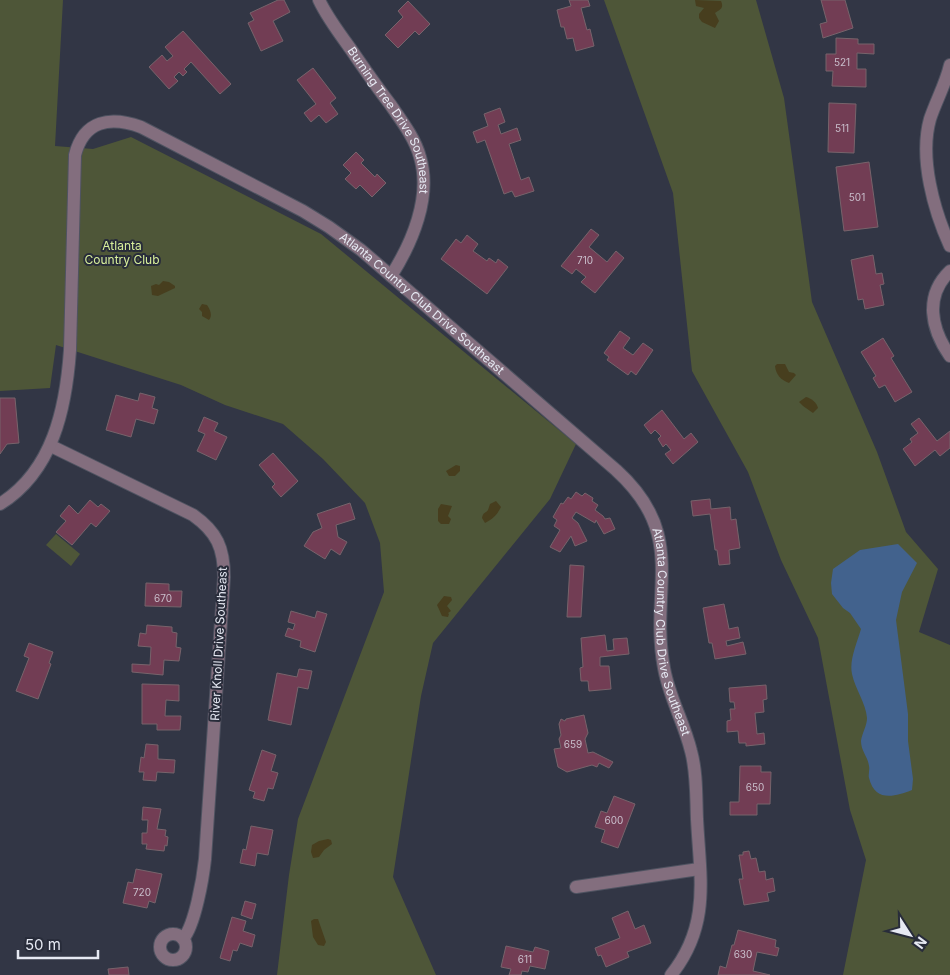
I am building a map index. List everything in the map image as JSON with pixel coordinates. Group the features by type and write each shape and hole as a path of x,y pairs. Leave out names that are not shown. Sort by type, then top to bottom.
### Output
{"street":[{"name":"Burning Tree Drive Southeast","path":"319,0 332,23 399,118 420,157 423,177 423,198 419,217 402,259 391,276"},
{"path":"950,65 930,120 925,154 933,195 950,246"},
{"name":"Atlanta Country Club Drive Southeast","path":"0,504 16,492 32,476 51,446 57,430 69,366 75,155 86,132 98,124 115,121 134,125 235,175 330,227 361,250 625,478 639,495 655,525 662,552 661,641 664,668 672,700 687,737 694,766 700,896 697,924 690,948 671,975"},
{"path":"950,271 944,276 936,290 932,306 935,325 943,346 950,356"},
{"name":"River Knoll Drive Southeast","path":"51,446 193,515 212,532 222,552 224,577 205,859 203,878 189,929 183,939"},
{"path":"576,887 699,869"}],"green space":[{"name":"Atlanta Country Club","path":"0,0 63,0 55,146 93,149 131,137 321,234 576,444 550,499 433,643 421,696 393,877 436,975 277,975 298,819 384,592 380,543 365,503 323,459 283,424 225,405 181,385 56,345 50,388 0,391"},
{"path":"604,0 756,0 784,98 812,302 877,452 906,532 938,569 919,632 950,645 950,975 843,975 866,860 850,810 818,638 781,560 748,472 692,371 673,193"},
{"path":"56,534 80,554 71,566 46,545"}],"sand":[{"path":"695,0 721,1 721,8 715,13 719,21 715,28 702,22 699,18 699,14 704,8 696,6"},
{"path":"163,281 169,282 175,288 158,296 152,295 151,286 159,285"},
{"path":"202,304 207,305 209,308 211,315 209,320 202,316 202,312 199,309"},
{"path":"777,364 785,364 789,372 796,375 789,383 778,375 775,366"},
{"path":"806,397 814,401 818,408 813,413 799,402"},
{"path":"456,465 460,466 460,471 455,476 449,476 446,471"},
{"path":"496,501 501,507 485,523 482,518 483,515 488,510 490,504"},
{"path":"441,504 452,506 448,516 451,519 449,524 441,524 438,521 438,509"},
{"path":"444,596 451,597 452,600 447,606 451,611 448,613 448,617 442,616 437,605"},
{"path":"328,839 331,840 332,844 319,857 313,858 311,852 312,845"},
{"path":"318,919 326,942 324,946 318,945 313,937 311,921"}],"water":[{"path":"898,544 917,563 902,592 896,620 908,714 908,741 913,779 912,790 886,796 880,794 872,786 868,763 861,745 867,718 865,707 853,680 851,669 861,629 850,613 843,608 832,594 831,583 833,569 860,550"}],"building":[{"path":"278,0 284,0 290,12 273,21 283,41 261,51 248,23 254,20 250,13"},
{"path":"569,0 588,0 590,6 581,8 587,30 590,29 594,46 576,51 573,38 567,39 564,27 561,27 557,10 571,6"},
{"path":"821,0 845,0 853,28 823,38 820,24 827,22"},
{"path":"408,1 430,24 419,35 415,31 398,48 385,35 403,17 398,11"},
{"path":"183,31 231,84 220,94 191,62 184,69 187,72 183,76 179,72 174,77 178,81 169,89 149,67 162,55 167,61 173,56 165,47"},
{"path":"836,38 858,39 858,44 874,44 874,54 857,53 857,69 866,69 866,87 832,86 833,71 826,71 826,54 836,54"},
{"path":"313,68 336,98 330,103 338,114 326,123 319,115 311,122 304,113 316,104 297,80"},
{"path":"829,103 856,104 854,153 828,152"},
{"path":"500,108 505,122 498,125 501,134 517,128 521,140 509,144 521,180 529,177 534,191 515,197 512,191 504,194 485,140 477,143 473,132 488,126 484,114"},
{"path":"356,152 364,160 361,163 375,177 377,174 386,183 372,197 360,185 356,189 345,179 351,173 343,165"},
{"path":"869,162 878,227 844,231 836,167"},
{"path":"591,229 599,235 589,247 607,262 616,251 624,258 595,293 581,282 586,277 576,269 572,274 561,266"},
{"path":"467,235 478,244 473,251 487,261 489,258 496,263 498,259 508,267 487,294 441,259 456,239 461,243"},
{"path":"873,255 876,274 882,273 884,284 880,285 884,305 865,309 863,299 858,300 851,260"},
{"path":"620,331 630,338 623,348 633,355 643,343 653,350 636,375 631,371 628,375 607,360 609,357 604,353"},
{"path":"883,338 894,356 891,358 912,392 895,402 885,385 879,388 873,378 876,376 861,352"},
{"path":"140,393 155,397 152,408 158,410 154,424 136,419 131,437 106,430 116,395 138,401"},
{"path":"0,398 15,398 19,443 7,444 0,454"},
{"path":"662,410 684,439 691,433 698,442 673,464 665,454 671,450 666,444 663,447 658,439 661,436 655,430 651,434 644,425"},
{"path":"204,417 218,423 214,431 227,437 216,460 197,451 205,434 198,431"},
{"path":"919,418 937,441 950,431 950,448 940,456 935,450 915,466 903,449 912,442 910,439 918,433 911,424"},
{"path":"273,453 298,481 281,497 272,487 275,484 259,465"},
{"path":"576,492 582,496 585,493 593,498 592,501 598,505 595,510 605,519 610,518 615,529 604,534 596,520 595,523 576,512 572,518 578,523 587,541 575,546 571,536 560,552 550,547 560,530 554,526 557,520 553,517 561,503 563,504 568,497 571,499"},
{"path":"710,499 711,509 730,507 731,520 736,519 740,548 729,550 730,564 719,565 710,514 693,516 691,501"},
{"path":"90,500 98,507 101,504 110,511 96,527 91,523 72,545 56,532 66,521 60,516 69,505 78,514"},
{"path":"350,503 355,519 336,525 338,537 347,542 340,555 331,549 325,559 304,546 313,532 322,528 317,514"},
{"path":"570,565 584,566 581,617 567,617"},
{"path":"146,583 169,584 169,591 182,591 181,607 145,606"},
{"path":"724,604 729,629 738,627 740,638 726,641 727,646 743,642 746,654 715,659 712,643 709,643 703,608"},
{"path":"291,611 315,618 317,611 327,614 315,652 300,647 301,641 285,636 288,628 293,630 295,624 288,622"},
{"path":"147,625 172,627 172,632 177,633 176,647 181,648 179,661 164,660 163,675 132,672 132,664 150,665 151,647 138,646 140,633 146,634"},
{"path":"605,635 607,651 614,650 613,639 627,638 629,654 600,657 600,666 609,666 611,689 589,691 588,681 581,681 580,668 583,667 581,638"},
{"path":"29,643 53,652 49,663 51,664 38,699 16,691 29,658 24,656"},
{"path":"299,669 312,671 308,689 298,687 291,725 268,720 277,673 297,677"},
{"path":"142,684 179,685 179,701 166,700 165,716 181,716 180,730 157,730 157,724 142,724"},
{"path":"766,685 767,699 763,700 764,712 755,713 757,734 764,733 765,744 746,746 746,743 739,743 738,731 727,732 727,721 731,720 730,709 735,709 734,702 730,702 729,688"},
{"path":"584,715 588,733 585,739 588,753 593,752 613,762 609,768 599,763 597,767 592,765 567,772 558,767 554,749 561,748 559,724 561,719 565,721 566,719"},
{"path":"146,744 158,745 158,759 175,760 174,773 157,772 156,781 143,780 144,772 139,772 141,757 144,758"},
{"path":"262,750 276,755 271,771 278,773 273,789 268,788 264,801 253,798 255,792 249,790"},
{"path":"740,766 761,766 761,772 771,772 770,804 757,804 757,815 730,815 730,802 739,802"},
{"path":"614,796 635,804 618,848 601,842 605,830 595,827 601,811 607,813"},
{"path":"143,807 161,809 157,829 166,830 165,836 168,837 167,846 165,845 164,851 146,849 147,844 142,844 142,833 147,833 148,820 142,820"},
{"path":"251,826 273,830 268,855 257,853 255,866 240,863 243,849 246,850"},
{"path":"749,851 751,859 756,858 759,872 765,871 766,880 773,878 775,891 767,893 769,901 744,905 739,879 743,879 739,855"},
{"path":"136,869 162,874 155,903 149,901 147,908 123,903 128,882 133,883"},
{"path":"245,901 256,904 252,919 241,915"},
{"path":"628,911 635,929 644,925 651,943 627,952 629,957 606,967 601,955 598,956 595,948 620,938 612,918"},
{"path":"232,917 246,921 243,931 255,935 252,947 240,943 237,951 233,950 230,961 220,958"},
{"path":"738,930 776,940 775,947 779,948 777,956 757,952 753,971 770,975 718,975 720,966 726,968"},
{"path":"506,946 533,952 535,947 549,951 545,969 530,966 528,972 522,971 521,975 509,975 511,969 501,967"},
{"path":"128,967 129,975 109,975 108,969"}]}
